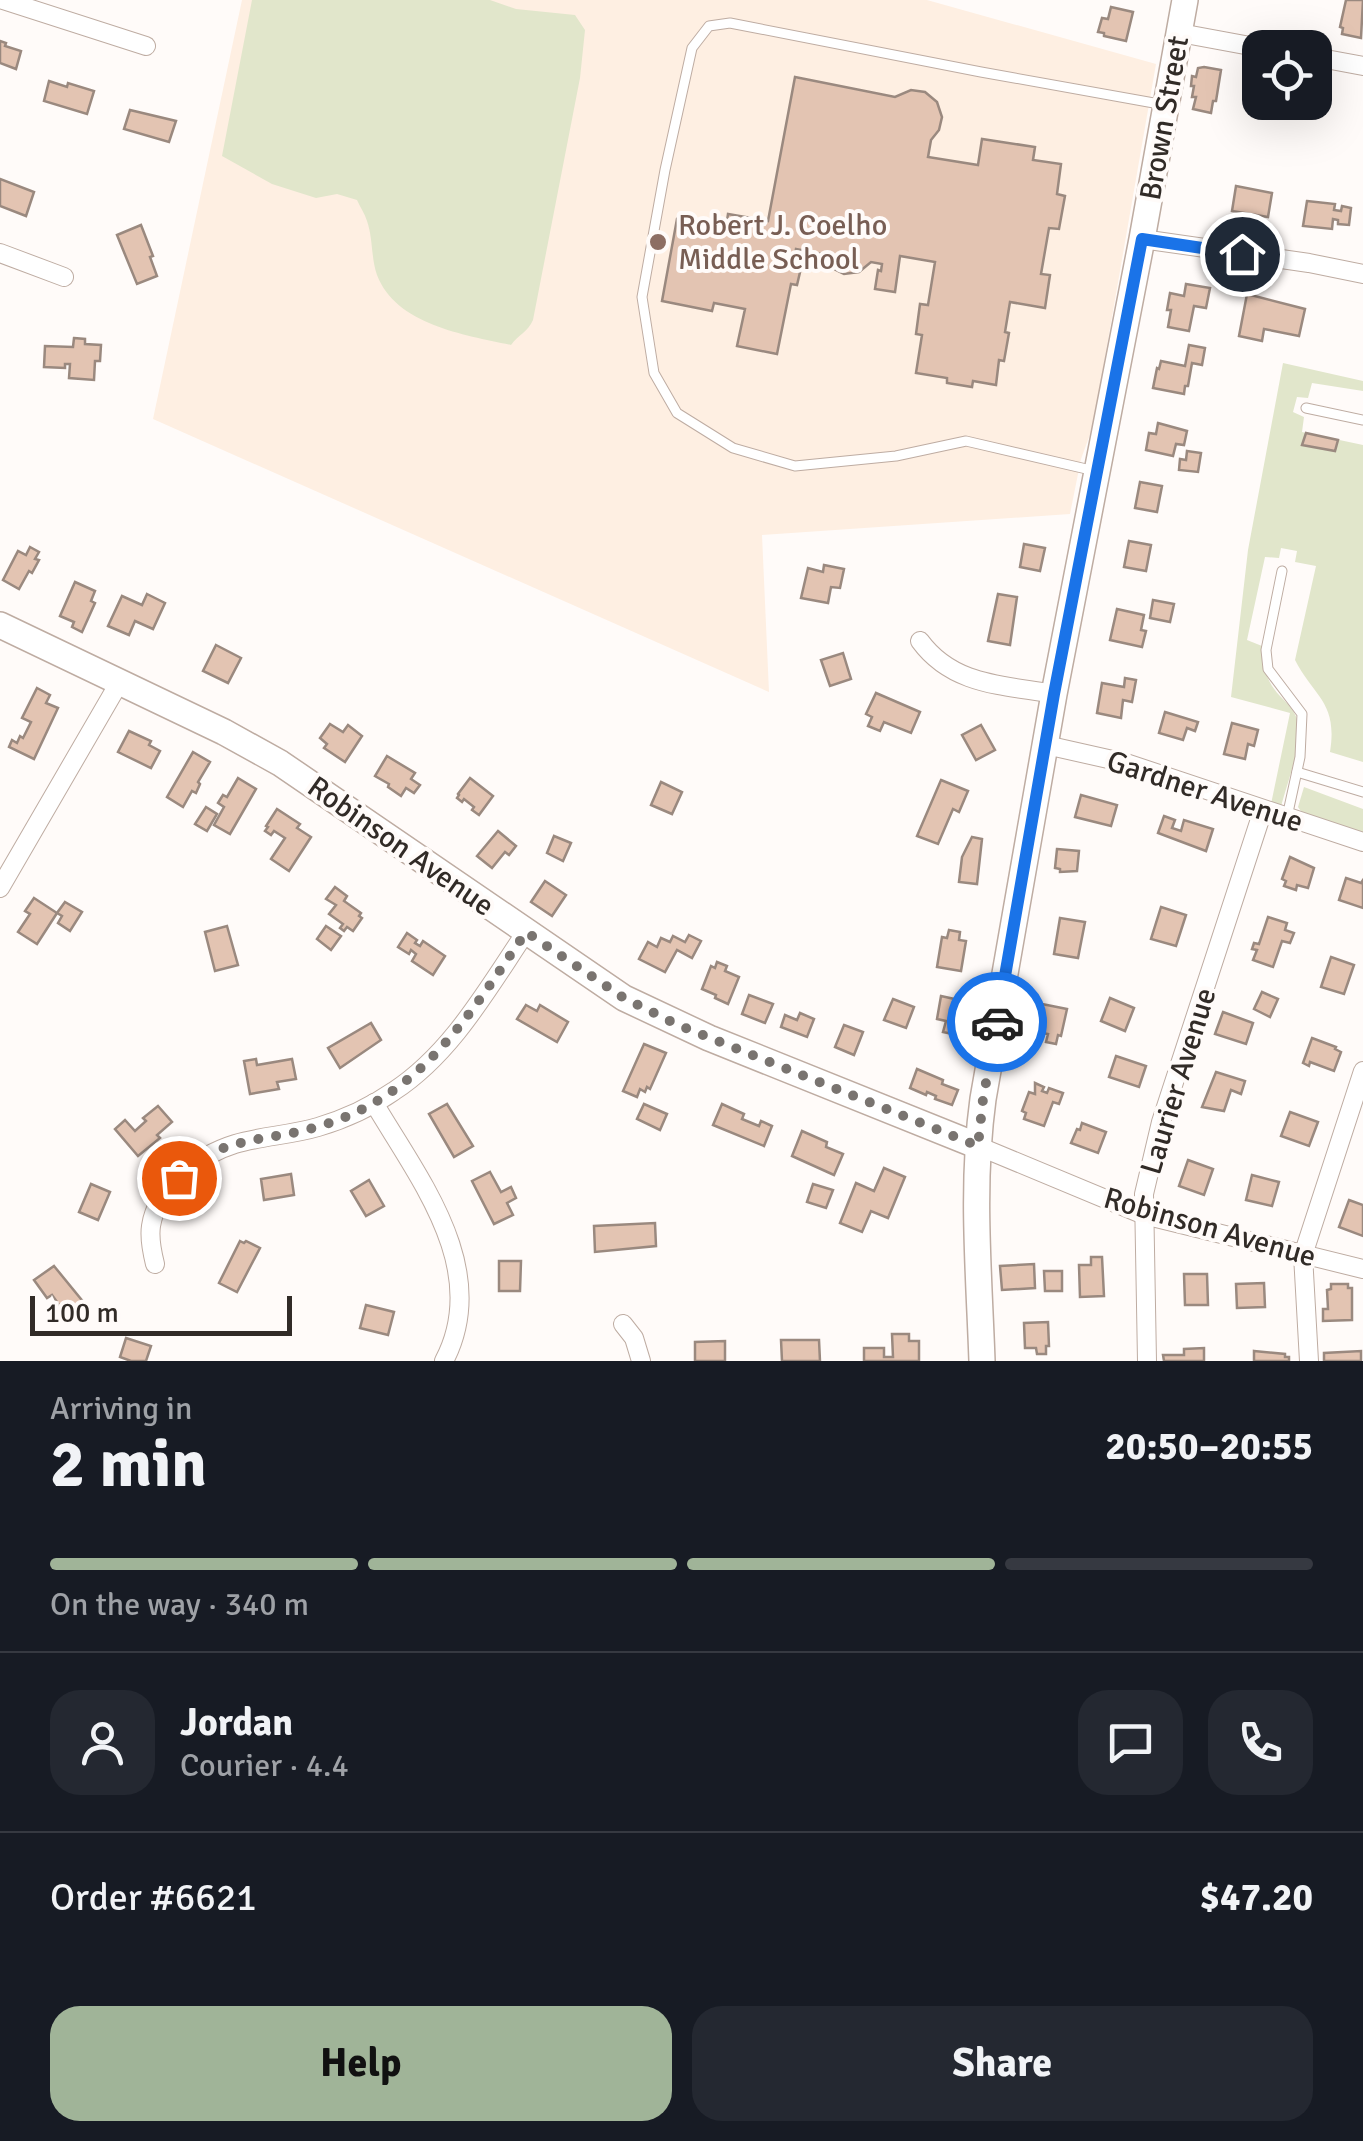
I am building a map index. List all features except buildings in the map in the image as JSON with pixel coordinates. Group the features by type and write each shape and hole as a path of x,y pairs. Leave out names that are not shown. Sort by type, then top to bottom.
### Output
{"street":[{"path":"3,0 146,46"},
{"name":"Brown Street","path":"982,1361 976,1213 983,1099 1054,694 1186,0"},
{"path":"1180,33 1242,44"},
{"path":"1332,61 1363,66"},
{"path":"1142,239 1363,274"},
{"path":"0,253 64,277"},
{"name":"Robinson Avenue","path":"0,625 224,732 280,763 613,991 678,1025 1144,1214 1363,1269"},
{"path":"920,641 936,660 960,675 1054,694"},
{"path":"0,888 119,683"},
{"name":"Gardner Avenue","path":"1046,744 1126,762 1363,842"},
{"name":"Laurier Avenue","path":"1147,1361 1144,1194 1161,1122 1264,810"},
{"path":"155,1264 150,1238 156,1209 179,1178 214,1152 234,1144 321,1126 374,1104 419,1072 440,1051 475,1008 526,932"},
{"path":"1309,1361 1302,1255 1363,1071"},
{"path":"374,1104 442,1221 457,1264 458,1316 444,1361"},
{"path":"623,1324 634,1338 642,1361"}],"lane":[{"path":"1097,472 966,441 896,456 794,466 733,448 677,413 654,373 642,297 692,48 709,26 730,22 1166,106"},
{"path":"1306,408 1363,420"},
{"path":"1282,571 1266,650 1268,669 1302,714 1300,757 1287,817"},
{"path":"1297,772 1363,792"}],"shaded area":[{"name":"Robert J. Coelho Middle School","path":"242,0 927,0 1156,64 1093,426 1081,459 1070,514 762,535 769,692 153,419"}],"green space":[{"path":"252,0 490,0 516,9 575,15 585,30 580,78 533,320 511,345 434,325 399,306 377,275 369,228 357,200 337,194 316,198 272,184 222,156"},
{"path":"1283,363 1363,381 1363,391 1312,383 1308,398 1297,397 1293,412 1304,417 1302,432 1363,445 1363,762 1330,752 1332,735 1327,711 1295,660 1316,566 1295,562 1297,551 1281,548 1279,558 1265,557 1247,640 1262,646 1268,679 1298,722 1296,753 1281,807 1271,804 1290,713 1231,697 1248,550"},
{"path":"1304,787 1363,809 1363,833 1303,814 1298,807"}],"way so far":[{"path":"179,1178 214,1152 234,1144 321,1126 350,1116 396,1090 419,1072 458,1030 526,932 624,998 678,1025 978,1146 997,1022"}],"place":[{"name":"Robert J. Coelho Middle School","path":"658,242"}],"route":[{"path":"997,1022 1054,694 1142,239 1242,254"}]}
